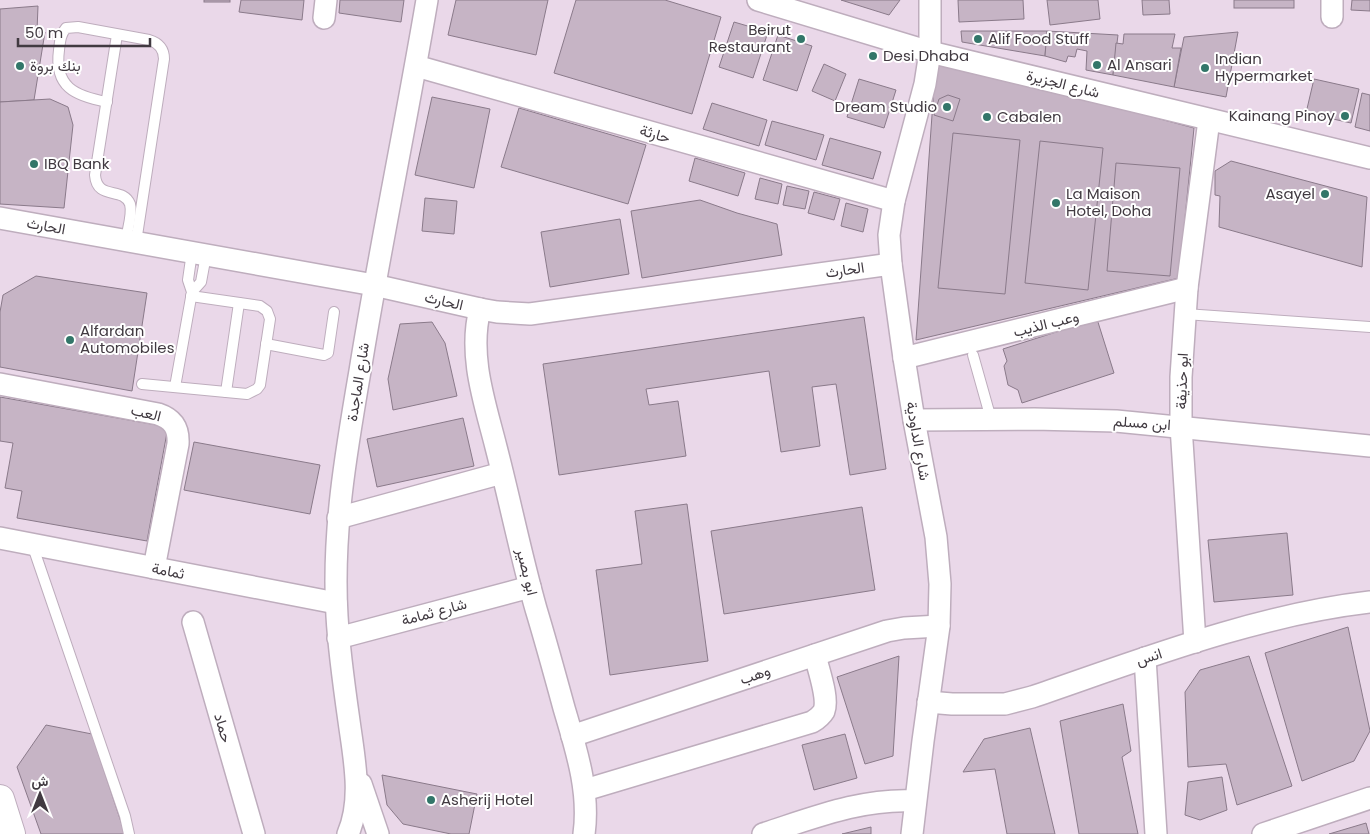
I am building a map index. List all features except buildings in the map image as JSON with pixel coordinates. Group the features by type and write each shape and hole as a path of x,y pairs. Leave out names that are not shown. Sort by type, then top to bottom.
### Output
{"highway":[{"path":"0,799 11,834"}],"street":[{"name":"شارع الماجدة","path":"348,834 356,802 355,767 338,638 336,603 338,518 348,443 374,285 427,0"},
{"name":"شارع الجزيرة","path":"758,0 930,52 1370,158"},
{"name":"شارع الداودية","path":"912,834 939,626 940,584 936,537 904,358 891,264 889,235 894,202 923,97 930,52 930,0"},
{"name":"حارثة","path":"416,66 894,202"},
{"name":"ابو حذيفة","path":"1195,642 1181,426 1181,377 1187,288 1209,120"},
{"name":"الحارث","path":"0,218 374,285 480,309 530,314 891,264"},
{"name":"وعب الذيب","path":"904,358 1187,288"},
{"name":"ابو بصير","path":"480,309 477,321 477,363 480,384 530,587 572,736 585,790 586,816 584,834"},
{"name":"العب","path":"0,384 158,414 173,422 178,433 178,444 154,568"},
{"name":"ابن مسلم","path":"914,420 1116,421 1370,446"},
{"path":"338,518 502,472"},
{"name":"ثمامة","path":"0,538 336,603"},
{"name":"شارع ثمامة","path":"338,638 530,587"},
{"name":"انس","path":"928,702 1005,704 1032,697 1195,642 1307,613 1370,602"},
{"name":"حماد","path":"192,622 254,834"},
{"name":"وهب","path":"572,736 887,631 939,626"},
{"path":"585,790 812,722 821,716 825,709 826,700 815,655"},
{"path":"1146,658 1156,834"},
{"name":"شارع الماجدة","path":"355,767 378,834"},
{"path":"1263,834 1370,798"},
{"path":"763,834 856,805 903,800 915,801"}],"lane":[{"path":"107,102 83,97 75,93 63,81 57,66 61,35 66,28 74,27 154,42 162,49 164,54 131,242"},
{"path":"117,34 96,179 102,189 122,195 130,204 131,242"},
{"path":"175,387 191,294 188,280 199,254"},
{"path":"142,384 247,394 257,389 261,379 270,319 267,311 260,306 191,294"},
{"path":"226,392 239,303"},
{"path":"266,344 324,355 328,353 334,312"},
{"path":"1185,314 1370,326"},
{"path":"972,354 991,419"},
{"path":"32,544 130,834"}],"place":[{"name":"Beirut Restaurant","path":"801,39"},
{"name":"Alif Food Stuff","path":"978,39"},
{"name":"Desi Dhaba","path":"873,56"},
{"name":"Al Ansari","path":"1097,65"},
{"name":"بنك بروة","path":"20,66"},
{"name":"Indian Hypermarket","path":"1205,68"},
{"name":"Dream Studio","path":"947,107"},
{"name":"Kainang Pinoy","path":"1345,116"},
{"name":"Cabalen","path":"987,117"},
{"name":"IBQ Bank","path":"34,164"},
{"name":"Asayel","path":"1325,194"},
{"name":"La Maison Hotel, Doha","path":"1056,203"},
{"name":"Alfardan Automobiles","path":"70,340"},
{"name":"Asherij Hotel","path":"431,800"}]}
